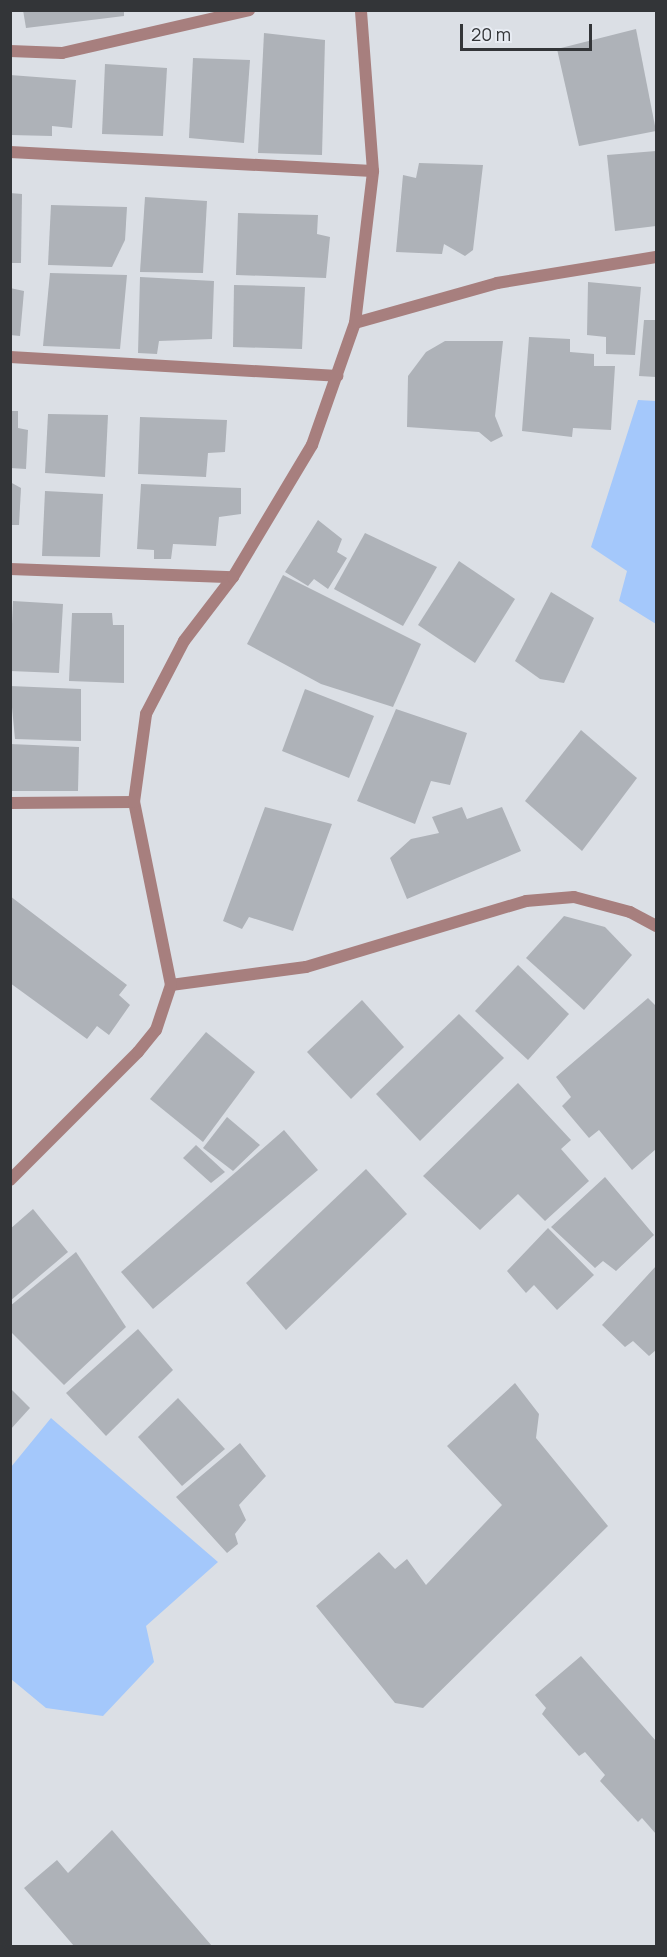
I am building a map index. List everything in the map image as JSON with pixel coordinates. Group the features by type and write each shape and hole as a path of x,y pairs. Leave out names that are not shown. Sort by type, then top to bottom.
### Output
{"street":[{"path":"10,51 62,52 249,10"},
{"path":"10,1180 138,1053 156,1030 171,985 134,802 146,714 184,641 233,577 312,445 355,323 373,171 361,10"},
{"path":"10,152 373,171"},
{"path":"355,323 497,283 657,257"},
{"path":"10,357 337,376"},
{"path":"10,569 233,577"},
{"path":"10,803 134,802"},
{"path":"171,985 306,967 526,901 574,897 630,912 657,926"}],"shaded area":[{"path":"638,400 656,401 656,624 619,601 627,571 591,547"},
{"path":"51,1418 218,1562 146,1626 154,1662 103,1716 46,1708 11,1679 11,1467"}],"building":[{"path":"23,10 124,10 124,16 26,28"},
{"path":"636,29 656,131 579,146 557,49"},
{"path":"264,33 325,40 322,155 258,153"},
{"path":"193,58 250,60 244,143 189,138"},
{"path":"105,64 167,68 163,136 102,134"},
{"path":"10,75 76,80 72,128 52,126 52,136 10,135"},
{"path":"656,151 656,226 615,231 607,155"},
{"path":"419,163 483,165 473,250 465,256 444,244 442,254 396,252 403,175 416,178"},
{"path":"10,193 22,194 21,263 10,263"},
{"path":"145,197 207,201 203,273 140,272"},
{"path":"51,205 127,207 125,240 112,267 48,265"},
{"path":"238,213 318,215 317,234 330,237 326,278 236,275"},
{"path":"50,273 127,275 120,349 43,346"},
{"path":"140,277 214,281 212,339 159,341 157,354 138,353"},
{"path":"588,282 641,287 635,355 606,354 606,337 587,335"},
{"path":"234,285 305,287 302,349 233,347"},
{"path":"10,288 24,291 20,336 10,335"},
{"path":"644,320 656,320 656,377 639,376"},
{"path":"529,337 570,339 570,352 594,354 594,366 615,366 611,430 573,428 572,437 522,431"},
{"path":"445,341 503,341 495,416 503,436 491,442 479,432 407,427 408,376 426,352"},
{"path":"10,411 18,411 18,428 28,430 26,469 10,468"},
{"path":"48,414 108,415 105,477 45,473"},
{"path":"140,417 227,420 225,452 208,453 206,477 138,474"},
{"path":"10,482 21,488 19,525 10,525"},
{"path":"141,484 241,488 241,514 219,517 216,546 173,544 171,559 154,559 154,550 137,549"},
{"path":"45,491 103,494 100,557 42,556"},
{"path":"318,520 342,539 337,552 347,558 328,589 314,579 308,586 285,572"},
{"path":"365,533 437,567 403,626 334,589"},
{"path":"459,561 515,599 475,663 418,625"},
{"path":"283,575 421,644 393,707 321,684 247,644"},
{"path":"551,592 594,618 564,683 540,679 515,661"},
{"path":"13,601 63,604 59,673 10,671"},
{"path":"72,613 112,613 113,625 124,625 124,683 69,681"},
{"path":"10,686 81,689 81,741 15,739"},
{"path":"305,689 374,716 349,778 282,751"},
{"path":"396,709 467,733 450,785 431,781 415,824 357,801"},
{"path":"581,730 637,778 582,851 525,801"},
{"path":"10,744 79,747 78,791 10,791"},
{"path":"265,807 332,824 293,931 249,917 242,929 223,921"},
{"path":"462,807 467,819 502,807 521,851 407,899 390,858 411,839 439,833 432,817"},
{"path":"10,896 127,985 119,995 130,1005 109,1035 97,1026 87,1039 10,983"},
{"path":"564,916 605,927 632,955 584,1010 526,958"},
{"path":"518,965 569,1014 528,1060 475,1011"},
{"path":"648,998 656,1006 656,1149 632,1170 599,1130 589,1138 562,1106 571,1097 556,1077"},
{"path":"362,1000 404,1047 351,1099 307,1052"},
{"path":"459,1014 504,1058 420,1141 376,1094"},
{"path":"206,1032 255,1072 203,1142 150,1099"},
{"path":"518,1083 571,1140 561,1149 589,1181 545,1221 518,1194 480,1230 423,1176"},
{"path":"227,1117 260,1145 233,1171 203,1148"},
{"path":"284,1130 318,1170 153,1309 121,1272"},
{"path":"196,1145 225,1172 211,1183 183,1158"},
{"path":"366,1169 407,1214 286,1330 246,1283"},
{"path":"605,1177 654,1235 616,1271 603,1261 595,1268 551,1227"},
{"path":"33,1209 68,1252 10,1301 10,1229"},
{"path":"548,1228 594,1275 557,1310 534,1285 526,1293 507,1271"},
{"path":"76,1252 126,1327 64,1385 10,1331 10,1306"},
{"path":"656,1266 656,1350 649,1356 633,1341 625,1347 602,1325"},
{"path":"138,1329 173,1370 106,1436 66,1393"},
{"path":"515,1383 539,1414 536,1438 608,1526 423,1708 395,1703 316,1606 379,1552 395,1569 407,1559 426,1585 502,1505 447,1446"},
{"path":"10,1388 30,1408 10,1430"},
{"path":"178,1398 225,1449 182,1486 138,1437"},
{"path":"240,1443 266,1476 239,1505 246,1520 235,1534 238,1544 227,1553 176,1497"},
{"path":"581,1656 656,1741 656,1834 642,1818 638,1822 600,1781 605,1775 585,1752 579,1756 542,1714 546,1708 535,1695"},
{"path":"112,1830 212,1946 74,1946 24,1888 57,1860 68,1873"}]}
